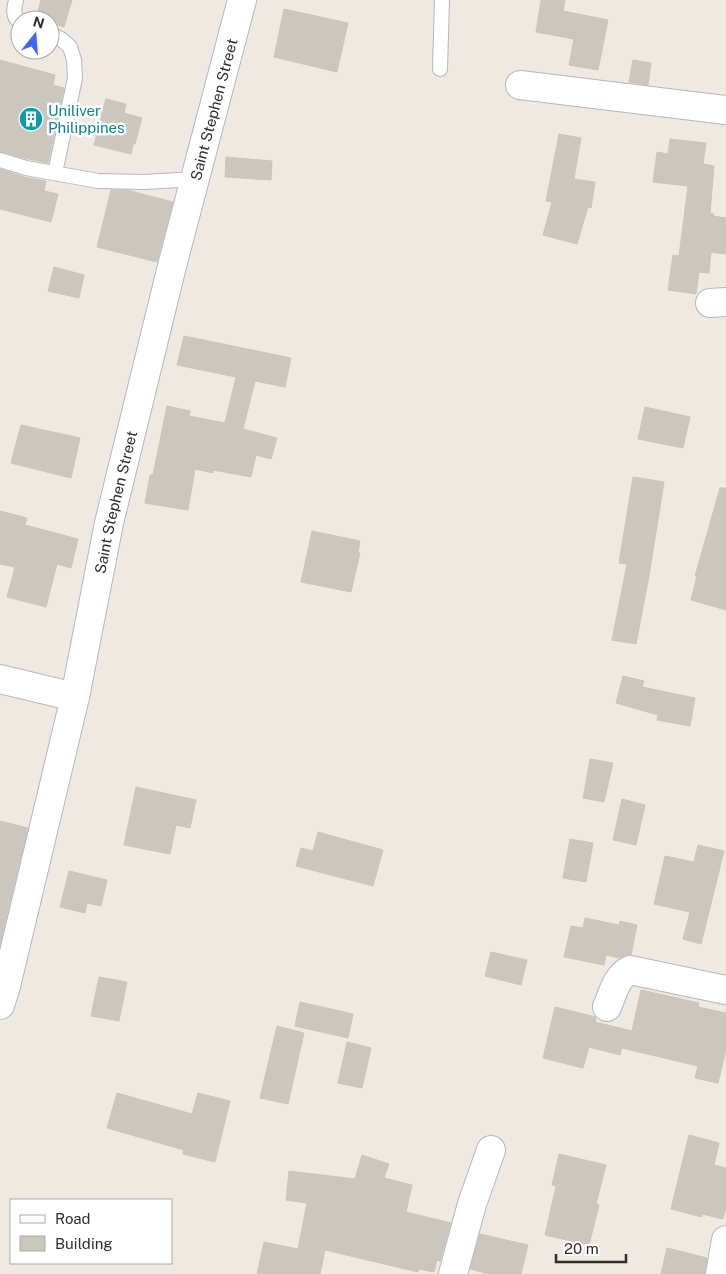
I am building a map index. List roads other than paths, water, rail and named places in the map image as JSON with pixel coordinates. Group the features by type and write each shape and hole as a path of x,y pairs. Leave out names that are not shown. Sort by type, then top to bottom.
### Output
{"street":[{"name":"Saint Stephen Street","path":"0,1005 75,697 109,523 172,266 242,0"},
{"path":"520,85 726,110"},
{"path":"0,680 75,697"},
{"path":"607,1007 617,981 630,970 726,990"},
{"path":"454,1274 472,1204 491,1150"},
{"path":"720,1274 726,1240"}],"lane":[{"path":"440,69 442,0"},
{"path":"55,173 75,78 74,60 70,47 60,39"},
{"path":"0,160 26,168 98,181 144,182 196,179"}],"place":[{"name":"Uniliver Philippines","path":"31,119"}]}
